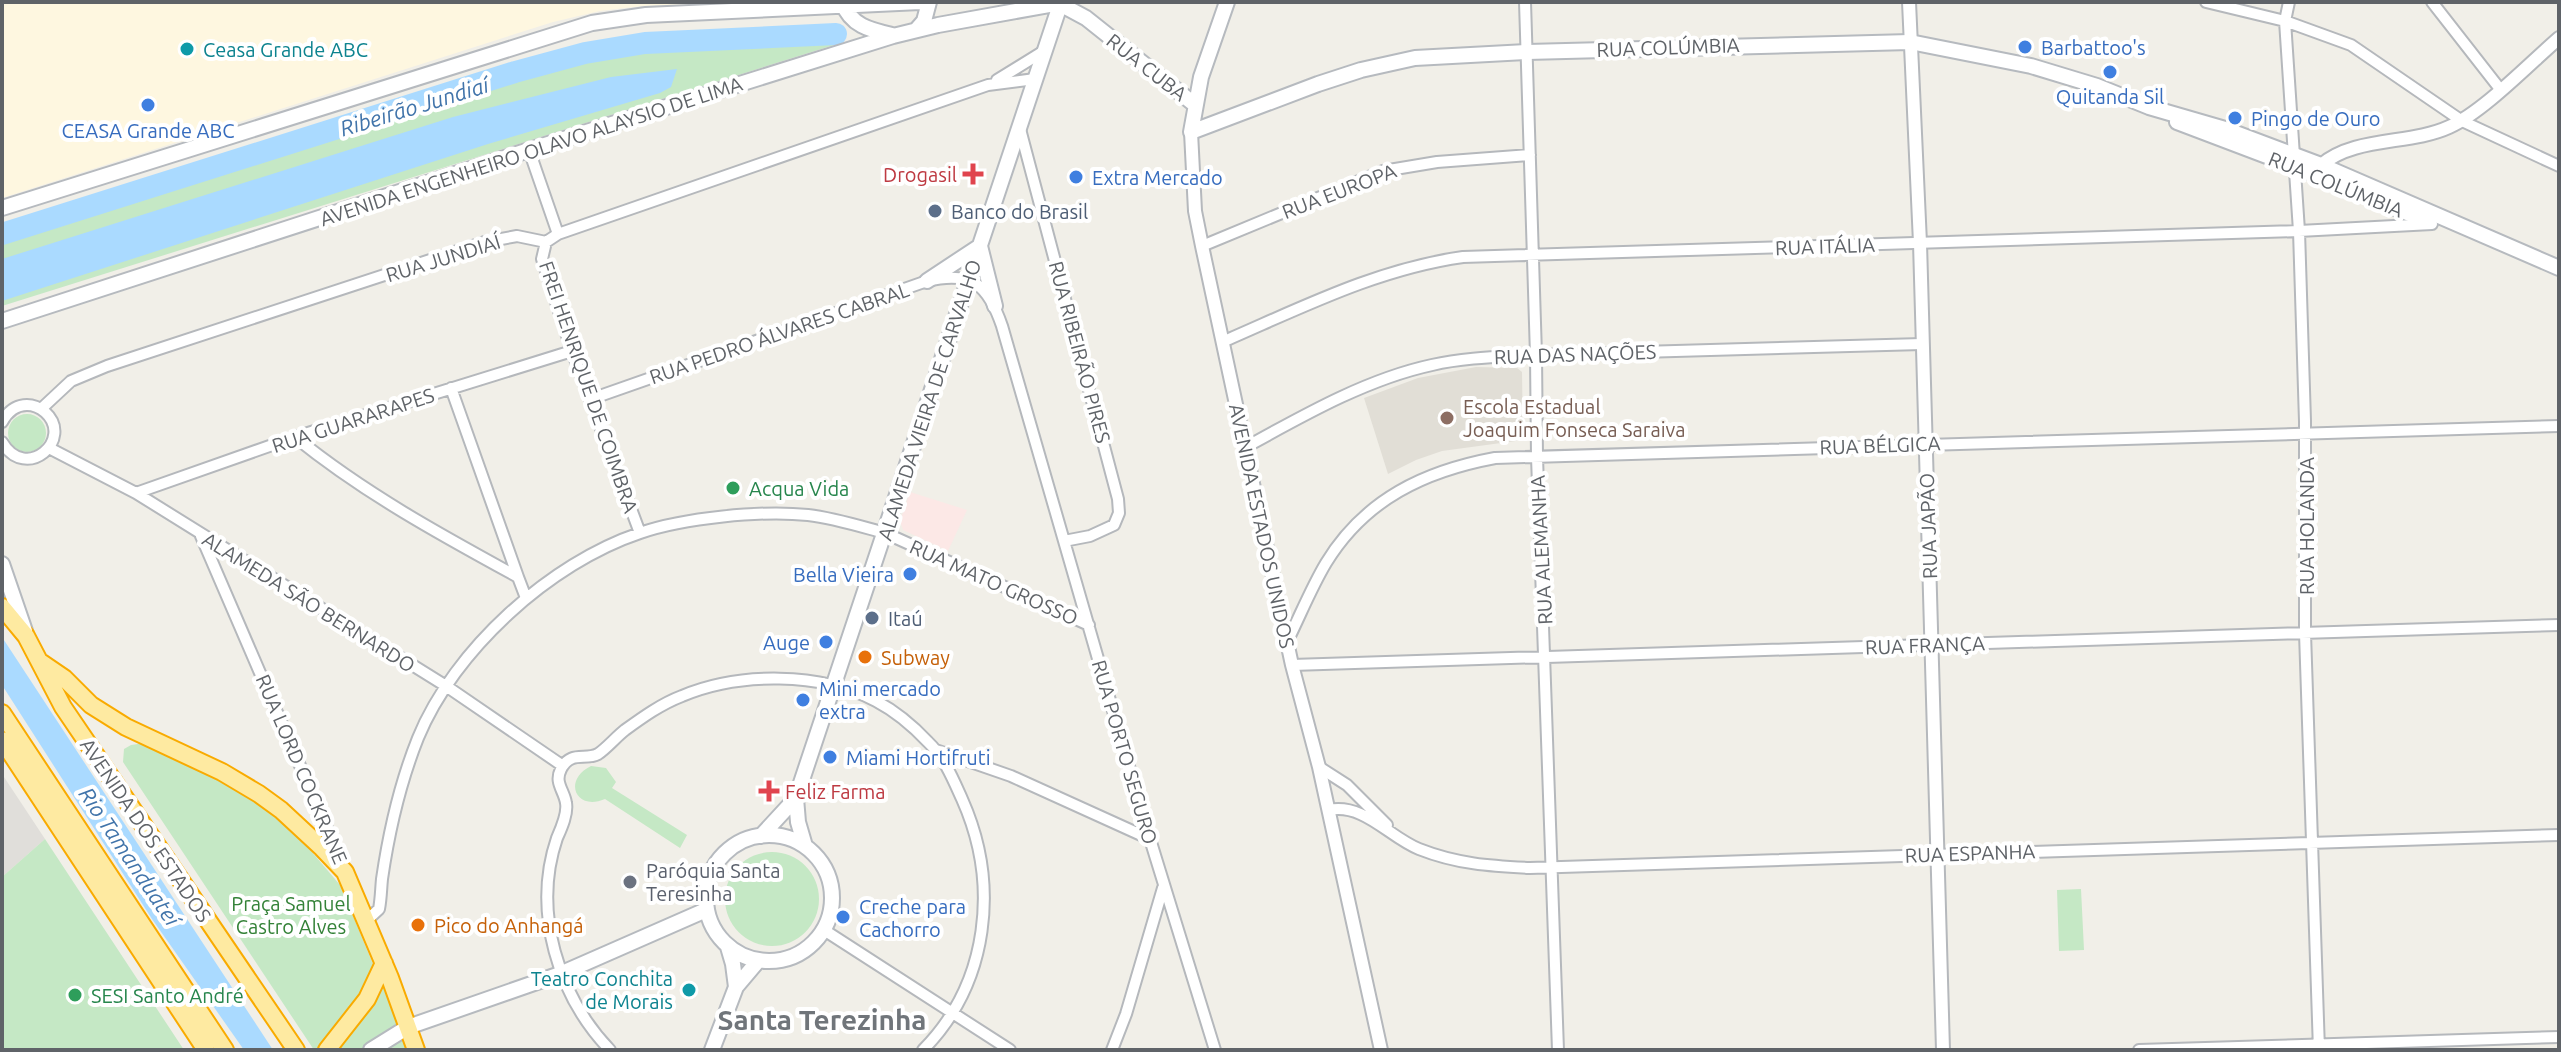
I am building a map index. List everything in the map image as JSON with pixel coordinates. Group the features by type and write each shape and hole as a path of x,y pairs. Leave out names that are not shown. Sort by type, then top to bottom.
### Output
{"highway":[{"name":"AVENIDA DOS ESTADOS","path":"2,607 26,636 63,707 296,1050"},
{"path":"42,663 64,678 91,705 126,727 233,778 281,810 345,872"},
{"path":"2,713 225,1050"},
{"path":"2,740 206,1050"},
{"name":"RUA LORD COCKRANE","path":"345,872 384,963 416,1050"},
{"path":"327,1050 367,999 384,963"}],"main road":[{"path":"2,208 592,23 646,15 920,2"},
{"path":"917,29 924,21 929,2"},
{"name":"AVENIDA ESTADOS UNIDOS","path":"1191,132 1194,104 1227,2"},
{"name":"AVENIDA ENGENHEIRO OLAVO ALAYSIO DE LIMA","path":"2,321 893,36 1062,3"},
{"name":"RUA CUBA","path":"1062,3 1086,18 1194,104"},
{"name":"ALAMEDA VIEIRA DE CARVALHO","path":"805,846 798,822 796,798 1062,3"},
{"path":"843,4 857,24 893,36"},
{"name":"RUA COLÚMBIA","path":"1191,132 1318,84 1387,64 1443,55 1910,42 2031,66 2097,86 2149,107 2225,129 2298,164 2559,268"},
{"name":"RUA COLÚMBIA","path":"2298,164 2321,165 2436,220"},
{"path":"927,281 980,246 995,306"},
{"path":"2,564 26,636"},
{"name":"ALAMEDA VIEIRA DE CARVALHO","path":"761,836 796,798"},
{"path":"761,836 780,836 805,846 823,865 830,883 831,909 824,930 797,955 781,961 758,961 728,947 714,930 706,910 707,885 715,864 731,847 761,836"},
{"path":"371,1050 408,1027 560,974 706,910"},
{"path":"728,947 736,987"},
{"path":"712,1050 736,987 758,961"}],"street":[{"name":"RUA ALEMANHA","path":"1525,2 1558,1050"},
{"name":"RUA JAPÃO","path":"1909,2 1920,243 1943,1050"},
{"path":"2206,2 2285,21 2351,45 2462,121 2559,166"},
{"name":"RUA HOLANDA","path":"2289,2 2285,21 2298,164 2306,432 2305,633 2319,1048"},
{"path":"2432,2 2500,89"},
{"path":"2321,165 2340,152 2430,134 2462,121 2559,38"},
{"path":"988,85 1044,51"},
{"path":"546,242 558,234 988,85 1035,79"},
{"name":"RUA RIBEIRÃO PIRES","path":"1019,127 1118,499 1119,513 1114,525 1090,536 1064,541"},
{"name":"AVENIDA ESTADOS UNIDOS","path":"1191,132 1193,198 1202,246 1292,665 1329,810 1381,1050"},
{"name":"FREI HENRIQUE DE COIMBRA","path":"529,150 558,234"},
{"name":"RUA EUROPA","path":"1202,246 1383,171 1437,162 1530,155"},
{"name":"RUA ITÁLIA","path":"1222,342 1373,277 1409,266 1463,257 2299,231 2436,220"},
{"name":"RUA JUNDIAÍ","path":"41,409 71,381 88,372 163,347 485,242 517,236 546,242"},
{"name":"FREI HENRIQUE DE COIMBRA","path":"546,242 542,259 572,351 640,533"},
{"name":"RUA PORTO SEGURO","path":"969,279 980,285 995,306 1150,839 1215,1050"},
{"name":"RUA PEDRO ÁLVARES CABRAL","path":"591,399 927,281 969,279"},
{"name":"RUA DAS NAÇÕES","path":"1246,447 1305,416 1406,372 1477,358 1922,344"},
{"name":"RUA GUARARAPES","path":"136,493 295,437 572,351"},
{"path":"451,388 526,598"},
{"path":"2,422 7,414 20,406 35,406 53,422 54,431 49,448 37,457 20,458 13,455 2,442"},
{"name":"RUA BÉLGICA","path":"1287,642 1328,560 1361,522 1389,497 1443,469 1495,458 2559,426"},
{"path":"295,437 330,465 409,518 518,577"},
{"name":"ALAMEDA SÃO BERNARDO","path":"49,448 136,493 446,686 563,766"},
{"name":"RUA MATO GROSSO","path":"366,921 379,909 403,781 419,737 446,686 471,653 526,598 596,554 640,533 708,520 807,515 885,533 1089,625"},
{"name":"RUA LORD COCKRANE","path":"201,534 345,872"},
{"name":"RUA FRANÇA","path":"1292,665 2559,625"},
{"path":"610,1050 580,1012 560,974 550,918 548,882 552,854 566,810 558,782 563,766 574,757 595,755 651,712 681,696 752,680 834,686 872,699 936,750 950,774 972,822 979,849 984,887 980,950 968,984 952,1014 923,1050"},
{"path":"936,750 1011,776 1150,839"},
{"name":"RUA ESPANHA","path":"1319,767 1347,785 1390,830"},
{"name":"RUA ESPANHA","path":"1329,810 1355,812 1416,848 1466,864 1552,867 2559,835"},
{"path":"1112,1050 1126,1014 1164,886"},
{"path":"824,930 1010,1050"},
{"path":"2139,1050 2319,1048 2559,1037"}],"shaded area":[{"name":"CEASA Grande ABC","path":"2,2 729,2 642,6 600,11 553,22 2,198"},
{"name":"Escola Estadual Joaquim Fonseca Saraiva","path":"1476,367 1517,368 1522,372 1523,440 1442,451 1388,474 1364,398 1418,378"},
{"path":"910,492 967,510 948,551 903,530 900,521"},
{"path":"2,774 45,839 2,877"}],"green space":[{"path":"831,41 834,45 2,306 2,240 553,68 642,48"},
{"path":"27,414 40,420 46,433 40,446 27,452 14,446 8,433 14,420"},
{"name":"Praça Samuel Castro Alves","path":"145,743 221,779 288,824 340,885 409,1050 314,1050 123,762 124,749"},
{"path":"591,766 606,768 616,782 612,788 687,835 680,848 605,799 595,802 580,798 576,793 577,779"},
{"name":"SESI Santo André","path":"45,839 184,1050 2,1050 2,877"},
{"path":"772,852 790,855 805,866 816,881 819,899 816,917 805,932 790,943 772,946 754,943 739,932 728,917 725,899 728,881 739,866 754,855"},
{"path":"2081,889 2084,950 2059,951 2057,890"}],"water":[{"path":"677,69 671,87 660,93 488,144 2,301 2,259 453,117 611,77"},
{"name":"Rio Tamanduateí","path":"2,637 273,1050 244,1050 152,919 2,685"}],"waterway":[{"name":"Ribeirão Jundiaí","path":"2,234 515,72 585,53 645,43 836,34"}],"place":[{"name":"Barbattoo's","path":"2025,47"},
{"name":"Ceasa Grande ABC","path":"187,49"},
{"name":"Quitanda Sil","path":"2110,72"},
{"name":"CEASA Grande ABC","path":"148,105"},
{"name":"Pingo de Ouro","path":"2235,118"},
{"name":"Drogasil","path":"973,174"},
{"name":"Extra Mercado","path":"1076,177"},
{"name":"Banco do Brasil","path":"935,211"},
{"name":"Escola Estadual Joaquim Fonseca Saraiva","path":"1447,418"},
{"name":"Acqua Vida","path":"733,488"},
{"name":"Bella Vieira","path":"910,574"},
{"name":"Itaú","path":"872,618"},
{"name":"Auge","path":"826,642"},
{"name":"Subway","path":"865,657"},
{"name":"Mini mercado extra","path":"803,700"},
{"name":"Miami Hortifruti","path":"830,757"},
{"name":"Feliz Farma","path":"769,791"},
{"name":"Paróquia Santa Teresinha","path":"630,882"},
{"name":"Creche para Cachorro","path":"843,917"},
{"name":"Pico do Anhangá","path":"418,925"},
{"name":"Teatro Conchita de Morais","path":"689,990"},
{"name":"SESI Santo André","path":"75,995"}],"district":[{"name":"Santa Terezinha","path":"822,1019"}]}
